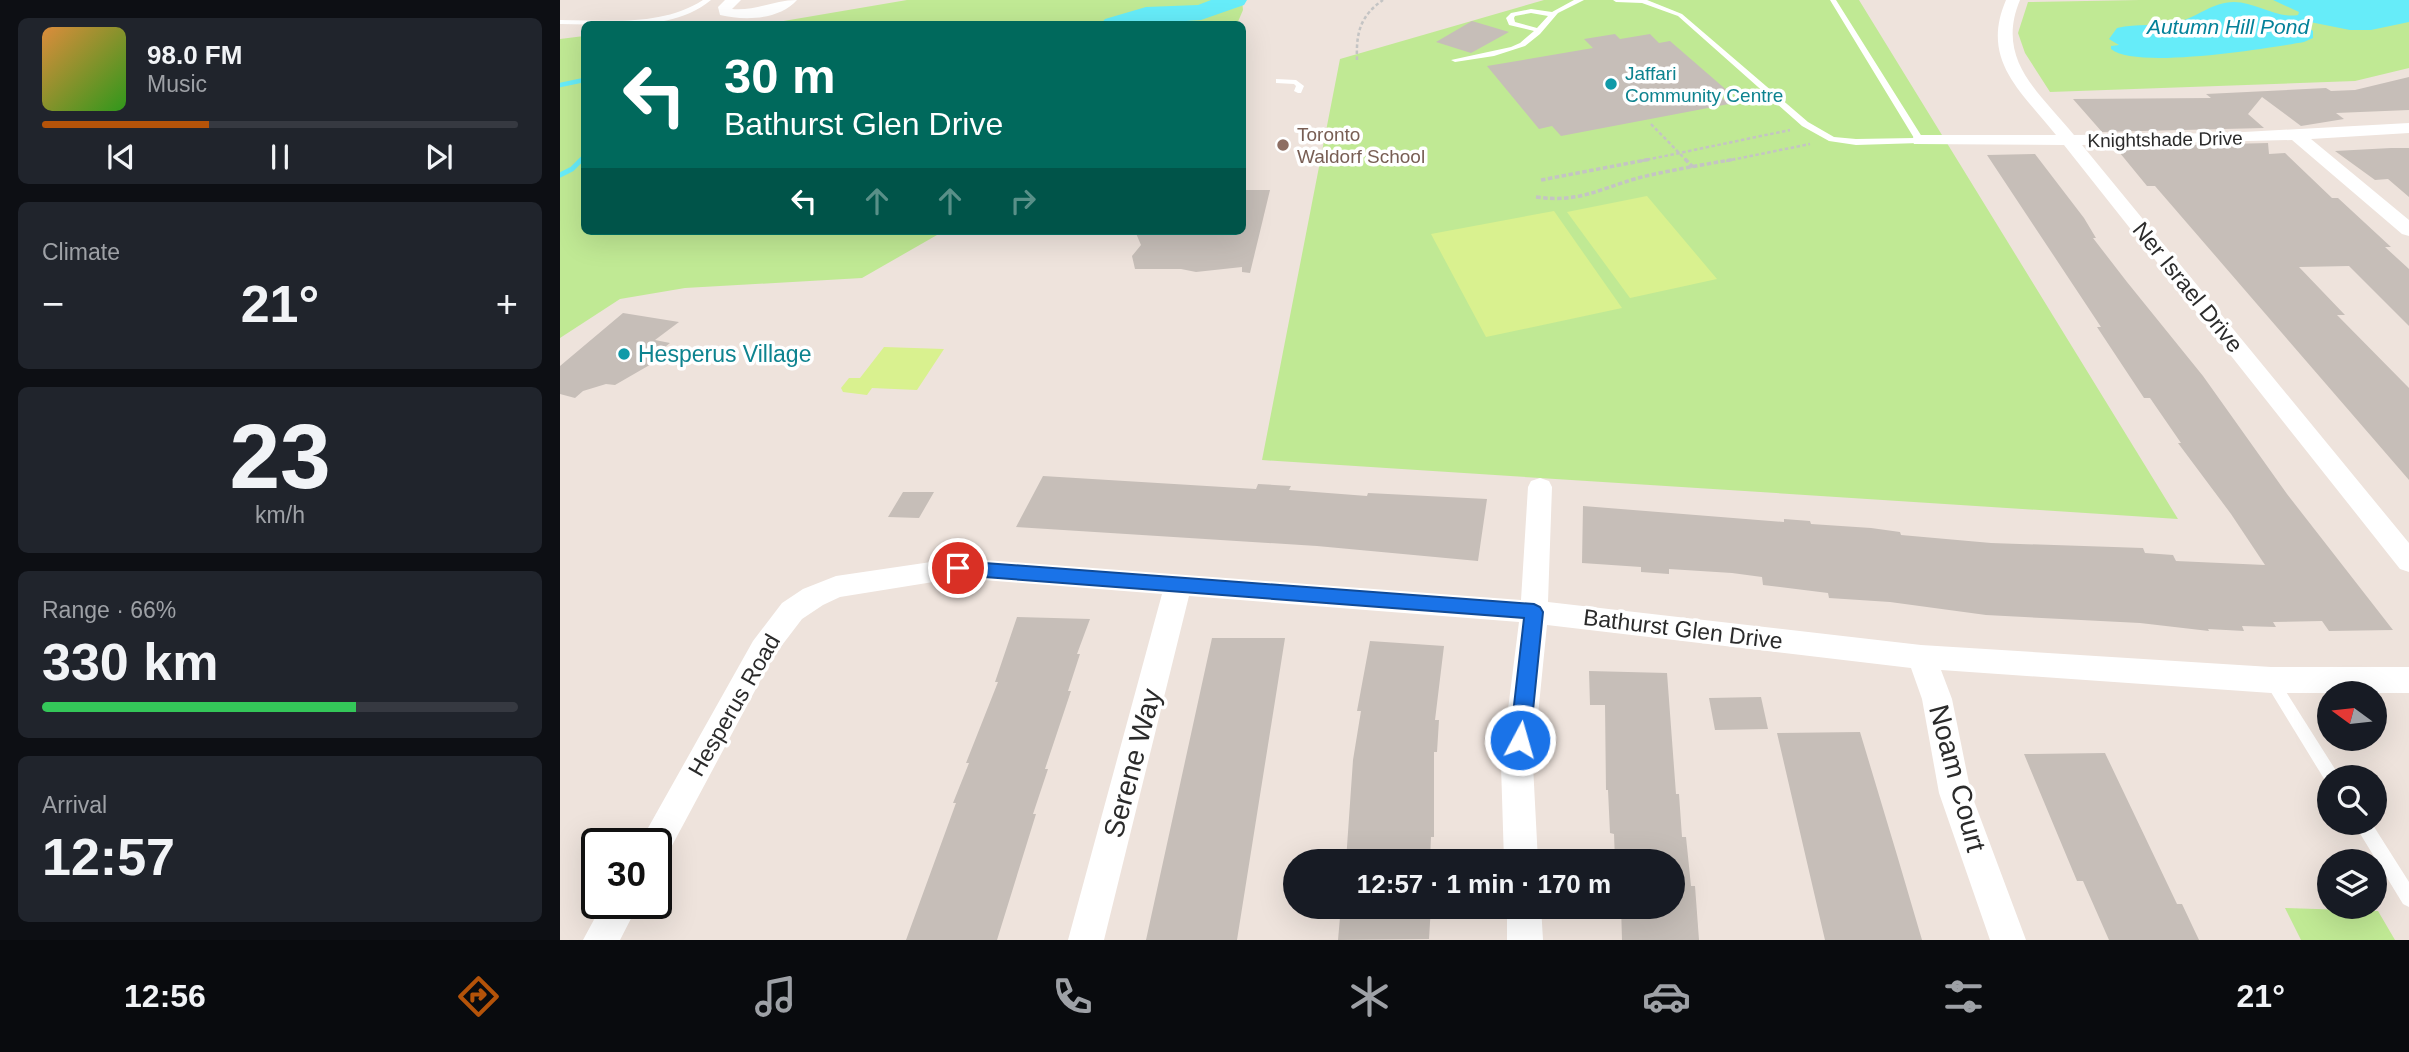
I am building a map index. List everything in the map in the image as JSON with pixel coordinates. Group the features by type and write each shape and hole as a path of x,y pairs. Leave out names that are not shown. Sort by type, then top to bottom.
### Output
{"street":[{"path":"729,3 725,12 745,14 771,10 790,0"},
{"name":"Ner Israel Drive","path":"2013,0 2003,23 2002,42 2015,73 2409,562"},
{"name":"Knightshade Drive","path":"1920,140 2069,141 2298,137 2409,128"},
{"path":"2298,137 2409,230"},
{"path":"1520,849 1517,765 1534,612 1540,487"},
{"name":"Bathurst Glen Drive","path":"958,568 1534,612 1921,657 2271,680 2409,680"},
{"name":"Hesperus Road","path":"664,828 763,649 792,611 818,594 842,585 958,568"},
{"name":"Serene Way","path":"1086,940 1178,586"},
{"name":"Noam Court","path":"1921,657 1937,699 1955,793 2008,940"},
{"path":"601,940 613,919"},
{"path":"1524,919 1525,940"}],"lane":[{"path":"596,21 669,19 694,11 708,0"},
{"path":"1455,60 1506,51 1528,41 1560,6 1581,0"},
{"path":"1616,0 1643,1 1680,15 1811,128 1832,139 1856,142 1920,140"},
{"path":"1833,0 1920,140"},
{"path":"1538,30 1512,23 1510,19 1513,14 1523,11 1552,14"},
{"path":"560,22 581,21"},
{"path":"1279,81 1296,82 1300,86 1298,91"},
{"path":"2271,680 2324,765"},
{"path":"2369,835 2409,898"}],"path":[{"path":"1357,60 1356,33 1367,10 1383,0"},
{"path":"1651,124 1694,168"},
{"path":"1541,180 1770,136 1778,131 1811,128"},
{"path":"1536,197 1551,201 1619,188 1635,179 1832,139"}],"green space":[{"path":"907,0 1242,0 1243,10 1238,21 784,21"},
{"path":"1544,0 1859,0 2178,519 1262,460 1340,59"},
{"path":"2409,0 2409,68 2355,81 2050,92 2025,53 2018,33 2028,2"},
{"path":"581,36 581,235 937,235 862,278 685,288 620,299 560,338 560,39"},
{"path":"1647,196 1717,279 1630,298 1567,212"},
{"path":"1554,211 1622,308 1486,337 1431,234"},
{"path":"884,347 944,349 917,390 872,388 867,395 843,392 841,388 849,378 860,378"},
{"path":"2285,908 2317,909 2317,919 2383,919 2395,940 2301,940"}],"water":[{"name":"Autumn Hill Pond","path":"2273,0 2409,0 2409,22 2371,30 2350,30 2310,22 2305,25 2313,31 2313,38 2304,42 2204,56 2147,58 2125,55 2111,49 2111,46 2119,45 2109,39 2117,28 2178,22 2226,3 2242,3 2282,15 2298,15 2299,12"}],"building":[{"path":"1472,21 1509,32 1471,53 1436,42"},
{"name":"Jaffari Community Centre","path":"1615,34 1620,39 1650,34 1659,43 1670,41 1730,93 1719,95 1729,104 1561,136 1552,126 1539,129 1487,66 1593,48 1584,39"},
{"path":"2409,77 2409,110 2336,113 2344,119 2301,126 2262,97 2248,114 2264,128 2102,132 2073,99 2211,98 2206,94 2326,88 2331,91 2355,90"},
{"path":"2268,143 2269,154 2285,153 2332,198 2338,198 2391,247 2385,247 2409,269 2409,326 2349,266 2299,267 2345,315 2337,315 2409,388 2409,480 2155,186 2147,186 2115,147"},
{"path":"2409,148 2409,197 2388,179 2375,180 2335,151"},
{"path":"2035,154 2084,218 2096,238 2093,238 2203,376 2287,494 2393,630 2329,631 2322,621 2273,622 2276,627 2242,626 2244,631 2208,629 2209,631 2140,623 1986,615 1890,602 1829,598 1828,593 1763,585 1762,577 1732,573 1669,569 1669,574 1641,572 1641,567 1582,563 1583,506 1784,522 1784,519 1810,521 1811,524 1900,532 1901,535 1991,543 2143,548 2145,553 2173,555 2176,561 2265,565 2178,443 2181,443 2150,398 2144,398 2097,327 2101,327 1987,155"},
{"path":"1246,190 1270,190 1250,273 1242,272 1242,267 1196,272 1181,269 1135,269 1132,256 1141,245 1137,235 1246,235"},
{"name":"Hesperus Village","path":"623,313 679,322 655,340 670,343 651,358 660,359 615,385 606,384 583,391 575,398 560,394 560,366"},
{"path":"1043,476 1256,489 1258,484 1291,486 1289,490 1367,496 1368,493 1487,499 1478,561 1317,546 1016,527"},
{"path":"903,492 934,492 919,518 888,517"},
{"path":"1017,617 1090,619 1077,654 1080,654 1068,691 1071,691 1045,769 1048,769 1033,814 1036,814 997,940 906,940 956,803 953,803 969,763 966,763 998,682 995,682"},
{"path":"1212,638 1285,638 1237,940 1146,940"},
{"path":"1370,641 1444,646 1435,720 1439,720 1437,752 1434,752 1434,837 1431,837 1430,849 1347,849 1353,760 1361,711 1357,711"},
{"path":"1589,671 1667,673 1676,794 1679,794 1682,837 1686,837 1691,886 1695,886 1699,940 1622,940 1621,919 1685,919 1685,849 1615,849 1614,834 1610,833 1606,790 1605,705 1590,705"},
{"path":"1761,697 1768,729 1715,730 1709,698"},
{"path":"1860,732 1922,940 1825,940 1777,733"},
{"path":"2105,753 2177,904 2182,904 2199,940 2109,940 2083,881 2077,881 2024,754"},
{"path":"1340,919 1430,919 1429,939 1338,940"}],"waterway":[{"path":"1125,21 1146,15 1201,12 1235,0"},
{"path":"560,85 581,81"},
{"path":"560,175 581,160"}],"place":[{"name":"Jaffari Community Centre","path":"1611,84"},
{"name":"Toronto Waldorf School","path":"1283,145"},
{"name":"Hesperus Village","path":"624,354"}],"route":[{"path":"958,568 1534,612 1520,740"}]}
